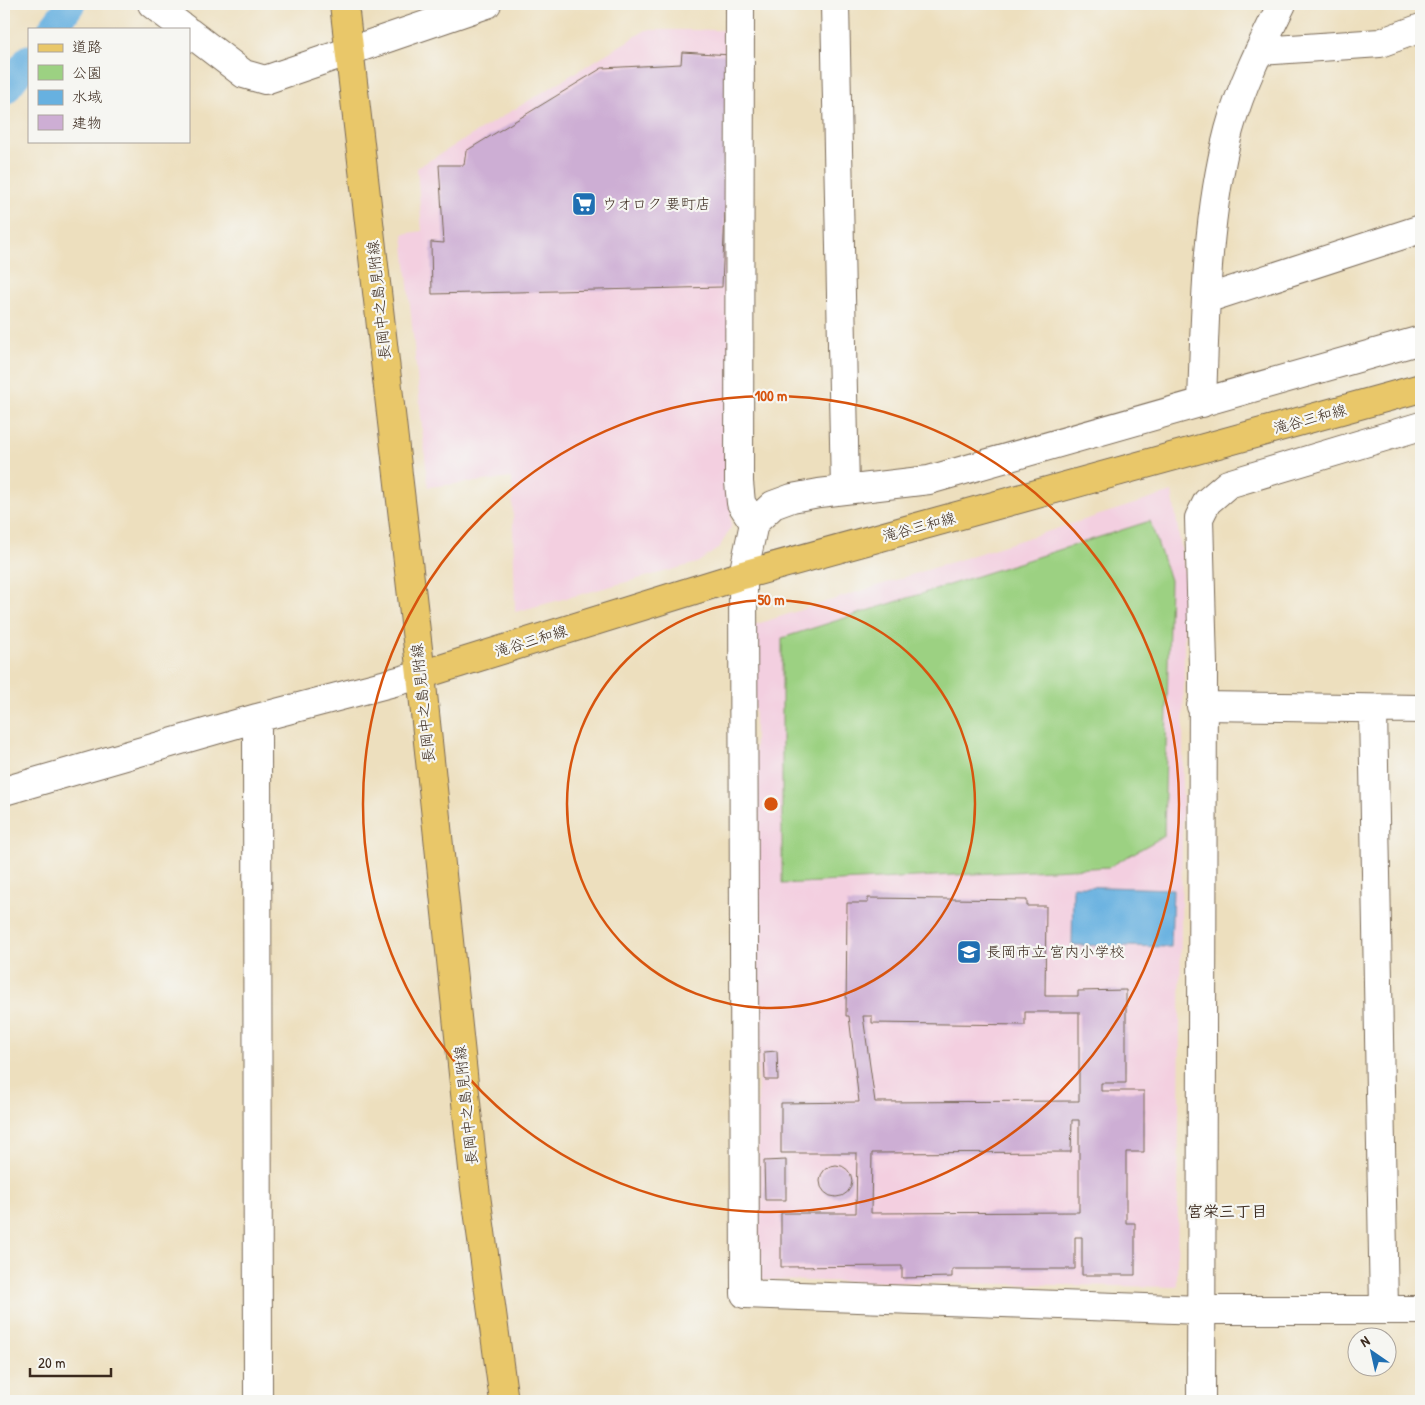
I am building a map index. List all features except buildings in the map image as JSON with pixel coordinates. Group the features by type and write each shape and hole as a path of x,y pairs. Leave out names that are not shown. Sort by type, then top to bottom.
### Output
{"main road":[{"name":"長岡中之島見附線","path":"344,4 421,675 475,1188 504,1401"},
{"name":"滝谷三和線","path":"421,675 743,575 1421,388"}],"street":[{"path":"152,4 184,28"},
{"path":"190,33 244,74 265,80 487,4"},
{"path":"740,4 739,482 741,503 754,524"},
{"path":"835,4 845,490"},
{"path":"1202,403 1206,299 1215,207 1229,130 1259,51 1282,4"},
{"path":"1259,51 1380,43 1421,28"},
{"path":"1206,299 1421,229"},
{"path":"1421,340 929,480 792,498 773,505 754,524 743,575 745,1294 1202,1310 1421,1310"},
{"path":"1201,1401 1202,706 1199,518 1207,502 1228,484 1421,426"},
{"path":"4,791 257,718 421,675"},
{"path":"1202,706 1421,710"},
{"path":"1373,710 1384,1309"},
{"path":"257,718 258,1401"}],"shaded area":[{"path":"646,30 731,30 731,527 719,548 697,563 515,612 512,478 428,487 403,234 422,231 417,168"},
{"name":"長岡市立 宮内小学校","path":"1172,492 1185,573 1177,1287 759,1280 754,625"}],"green space":[{"path":"1150,521 1170,580 1164,836 1109,867 782,884 782,638"}],"water":[{"path":"1073,886 1173,889 1171,947 1072,945"}],"waterway":[{"path":"53,28 71,4"},
{"path":"4,91 28,60"}],"place":[{"name":"ウオロク 要町店","path":"584,204"},
{"name":"長岡市立 宮内小学校","path":"969,952"}],"district":[{"name":"宮栄三丁目","path":"1227,1211"}]}
